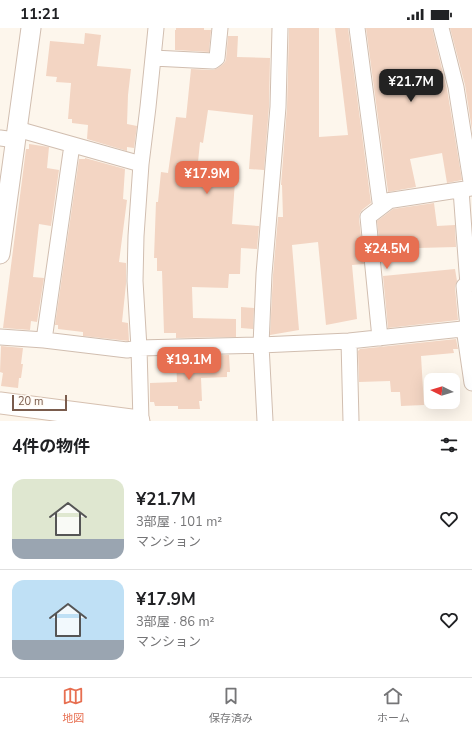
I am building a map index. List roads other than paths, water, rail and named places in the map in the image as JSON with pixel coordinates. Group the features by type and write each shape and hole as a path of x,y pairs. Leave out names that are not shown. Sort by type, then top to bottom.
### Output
{"main road":[{"path":"0,403 140,421"}],"street":[{"path":"0,254 11,135 31,28"},
{"path":"140,421 139,348 135,281 136,236 141,164 156,28"},
{"path":"153,58 213,61 216,58 220,28"},
{"path":"265,421 261,345 264,274 278,107 280,28"},
{"path":"357,28 380,202 468,189"},
{"path":"441,28 456,86 468,189 468,285 464,286 472,383"},
{"path":"11,135 72,145 141,164"},
{"path":"44,340 72,145"},
{"path":"380,338 368,217 389,201"},
{"path":"0,337 44,340 127,350 139,348 349,341 468,328"},
{"path":"349,341 351,421"}]}
